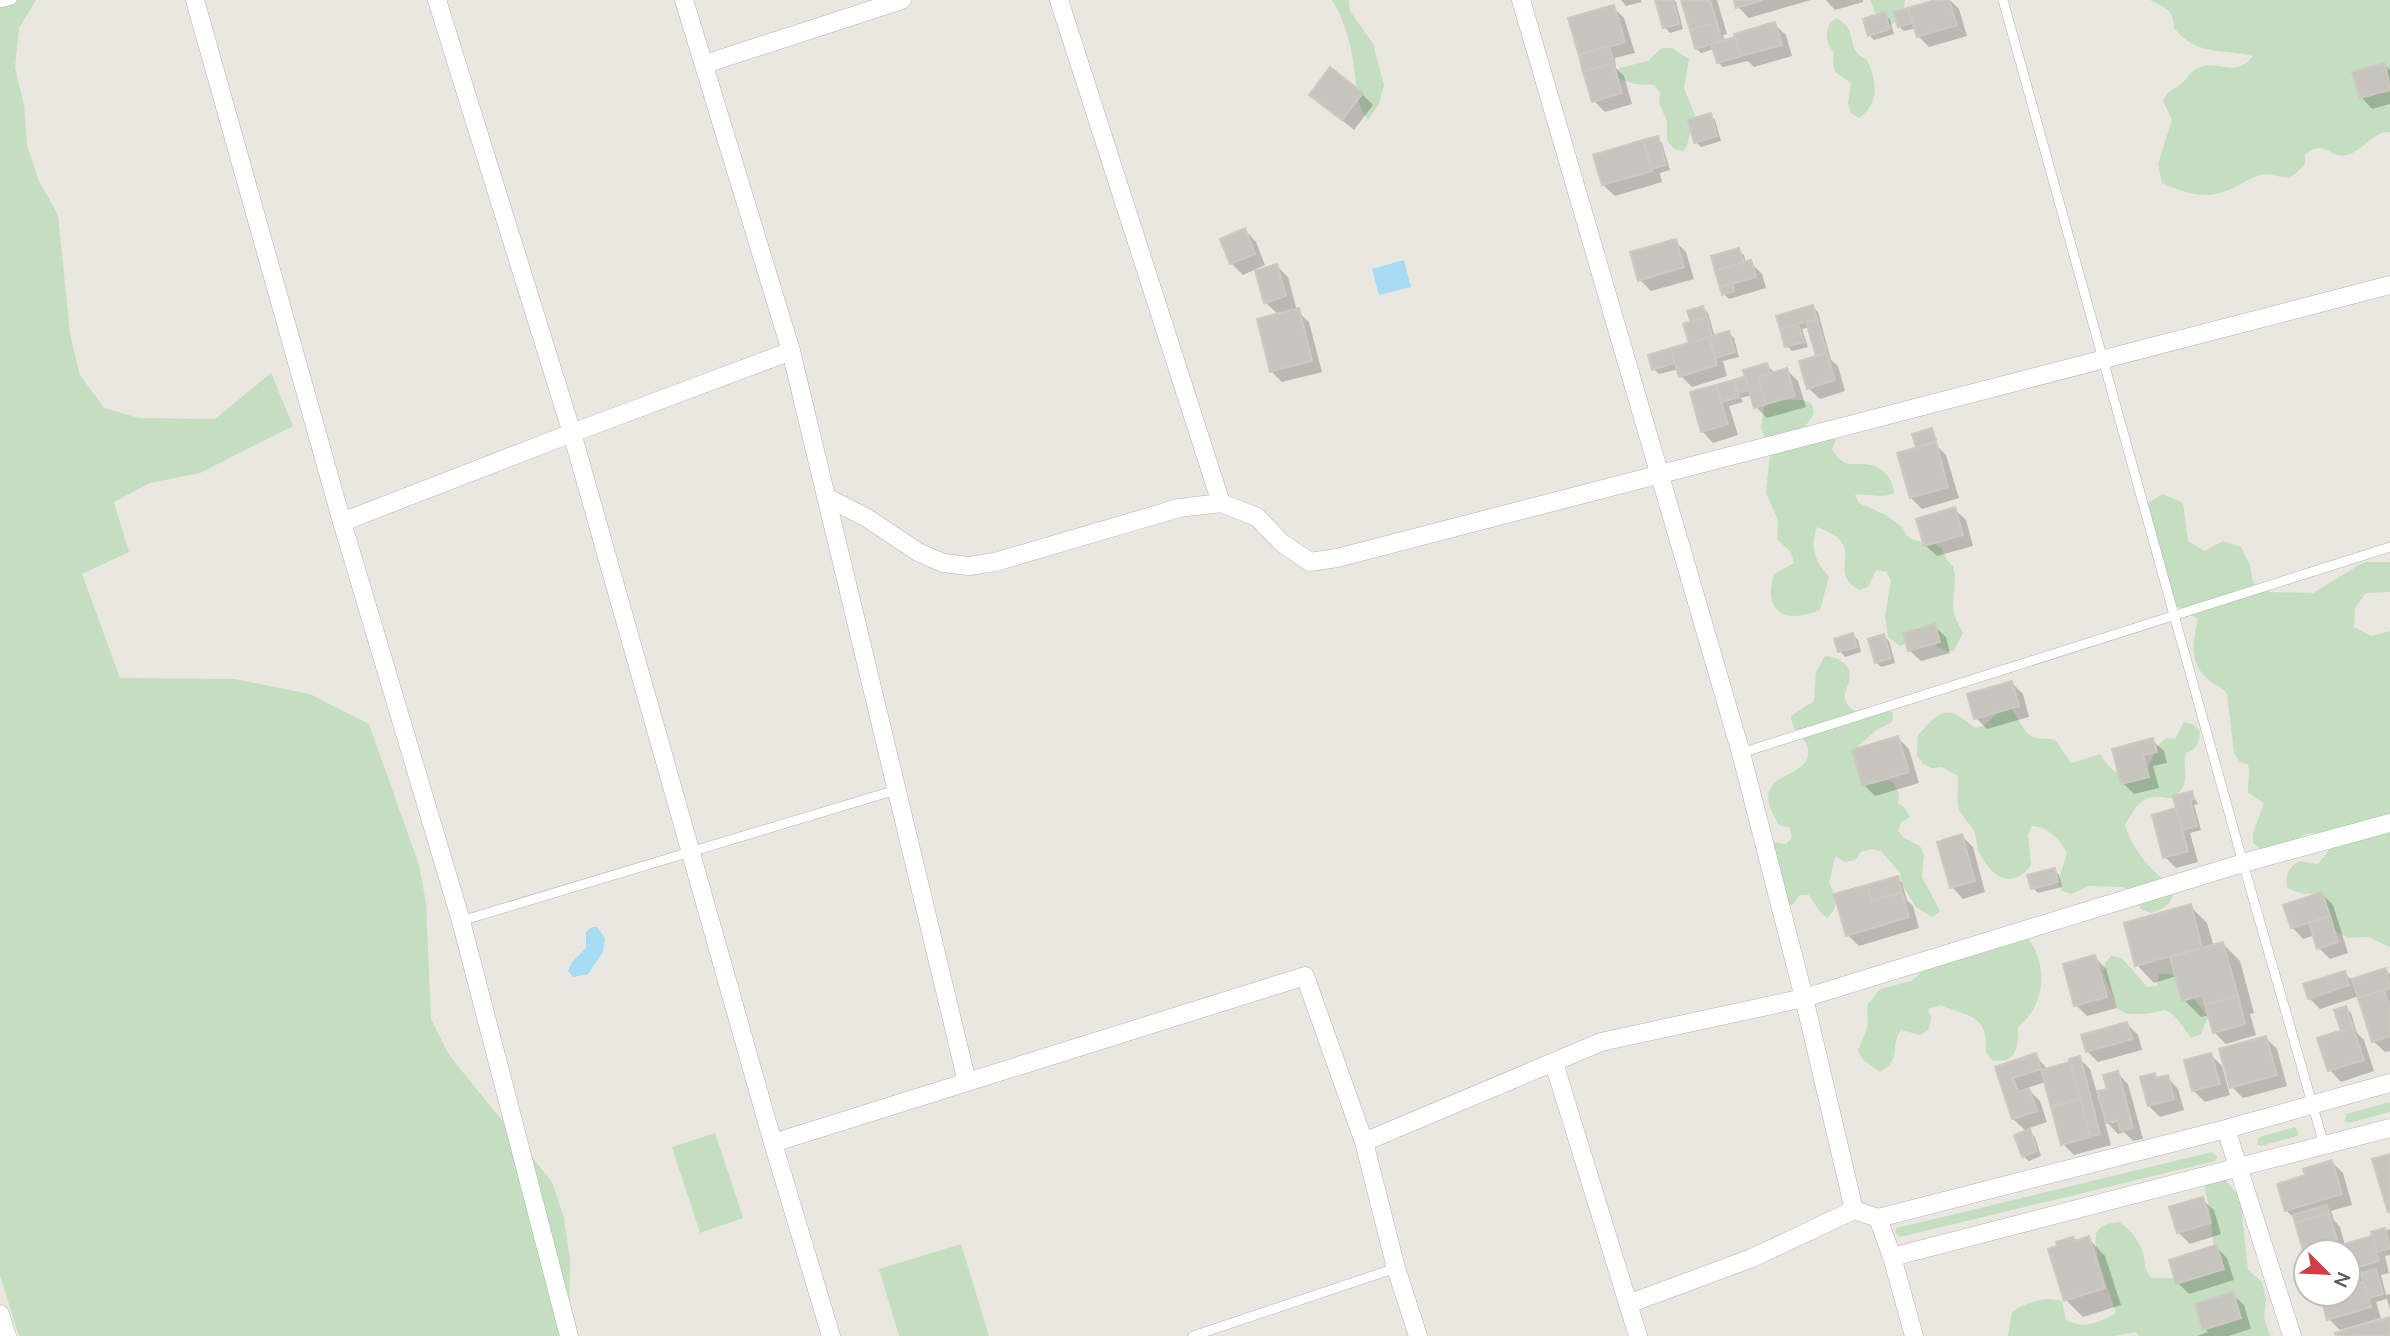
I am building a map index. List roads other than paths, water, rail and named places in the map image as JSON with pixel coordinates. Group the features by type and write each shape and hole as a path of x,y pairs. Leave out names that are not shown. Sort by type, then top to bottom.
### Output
{"street":[{"path":"195,0 342,522 461,921 569,1336"},
{"path":"437,0 572,433 773,1143 831,1336"},
{"path":"684,0 791,351 967,1082"},
{"path":"705,64 902,0"},
{"path":"1059,0 1221,503"},
{"path":"1521,0 1741,753 1804,998 1854,1210"},
{"path":"826,497 867,518 918,552 943,563 969,566 995,562 1179,508 1221,503 1257,517 1282,542 1310,562 1338,558 2390,285"},
{"path":"342,522 791,351"},
{"path":"1364,1142 1601,1042 1804,998 2243,863 2390,823"},
{"path":"773,1143 1305,976 1364,1142 1396,1268 1418,1336"},
{"path":"1554,1063 1638,1336"},
{"path":"1628,1304 1752,1258 1854,1210 1878,1219 2226,1129 2390,1083"},
{"path":"1892,1257 2390,1128"},
{"path":"2226,1129 2292,1336"},
{"path":"1878,1219 1892,1257 1914,1336"},
{"path":"0,1314 7,1336"}],"lane":[{"path":"0,3 12,0"},
{"path":"2003,0 2243,863 2325,1145"},
{"path":"1741,753 2390,547"},
{"path":"461,921 896,790"},
{"path":"1193,1336 1396,1268"}],"water":[{"path":"1404,260 1411,287 1379,295 1372,269"},
{"path":"597,927 605,938 603,952 588,974 573,977 568,971 572,962 586,948 586,932"}]}
